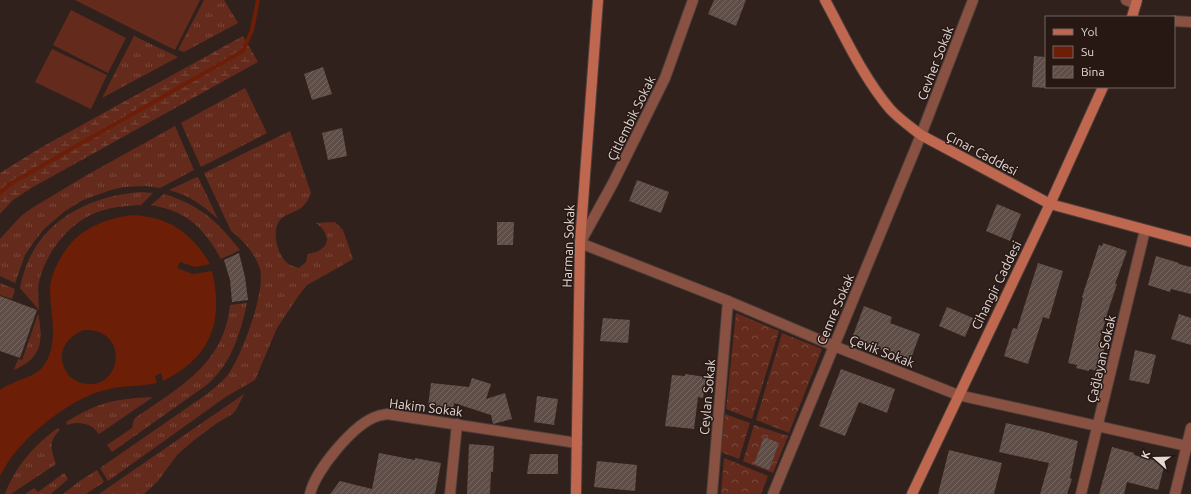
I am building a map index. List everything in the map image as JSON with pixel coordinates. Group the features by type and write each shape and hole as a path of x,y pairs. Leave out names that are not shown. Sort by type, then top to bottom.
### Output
{"street":[{"name":"Harman Sokak","path":"576,494 580,243 598,0"},
{"name":"Çitlembik Sokak","path":"580,243 617,177 665,78 693,0"},
{"name":"Çınar Caddesi","path":"825,0 846,40 872,84 891,110 922,135 1050,204 1191,242"},
{"name":"Cevher Sokak","path":"922,135 973,0"},
{"path":"1126,0 1137,2 1132,16"},
{"path":"1175,21 1191,22"},
{"name":"Cihangir Caddesi","path":"912,494 1050,204 1103,88"},
{"name":"Cemre Sokak","path":"773,494 922,135"},
{"name":"Çağlayan Sokak","path":"1081,494 1145,230"},
{"name":"Çevik Sokak","path":"580,243 728,301 834,346 958,395 1187,446"},
{"name":"Ceylan Sokak","path":"712,494 728,301"},
{"name":"Hakim Sokak","path":"310,494 318,474 326,461 342,444 357,429 377,416 387,414 577,443"},
{"path":"450,494 457,424"},
{"path":"1175,494 1191,428"}],"green space":[{"path":"75,0 200,0 175,50"},
{"path":"204,0 224,0 238,23 184,52 178,50"},
{"path":"71,10 126,38 108,73 53,45"},
{"path":"134,36 178,57 102,98"},
{"path":"243,36 258,62 33,187 13,200 0,214 0,173 42,147"},
{"path":"52,49 107,75 91,109 35,82"},
{"path":"245,88 267,133 201,167 181,123"},
{"path":"175,126 194,170 160,188 146,186 124,187 83,200 65,211 44,229 25,255 15,283 0,276 0,239 21,216 87,175"},
{"path":"290,131 311,193 303,206 282,218 278,223 276,228 276,240 279,252 286,262 299,268 306,262 308,254 321,250 327,242 325,233 316,223 335,222 343,230 353,259 307,285 277,328 255,380 227,396 108,481 100,468 207,394 224,379 234,364 252,322 260,292 260,269 258,263 248,248 231,231 204,173"},
{"path":"197,177 218,219 196,202 184,195 169,190"},
{"path":"140,192 153,193 141,205 122,206 93,214 82,220 62,237 48,258 38,285 39,310 20,288 26,267 35,248 47,232 62,219 79,208 118,195"},
{"path":"164,194 188,203 207,215 240,250 221,259 213,245 192,221 165,208 151,205"},
{"path":"0,283 15,289 12,299 0,295"},
{"path":"247,303 234,347 223,366 208,384 112,452 107,445 132,428 134,419 183,385 209,359 219,344 226,326 230,305"},
{"path":"736,313 779,331 752,419 726,409"},
{"path":"38,314 41,333 35,355 23,366 14,370 18,359 22,360"},
{"path":"782,333 822,349 789,433 756,420"},
{"path":"244,394 236,410 231,415 217,423 177,455 158,481 144,494 99,494"},
{"path":"153,397 99,434 89,425 76,423 67,425 66,422 88,410 107,403 128,399"},
{"path":"725,414 750,423 739,459 721,452"},
{"path":"754,425 788,436 773,473 743,461"},
{"path":"58,428 60,430 52,442 56,464 11,494 5,494 20,465 41,441"},
{"path":"724,458 768,476 761,494 721,494"},
{"path":"97,470 104,482 86,494 63,494 81,480"},
{"path":"64,473 68,479 51,494 25,494 34,488 38,492"}],"water":[{"path":"133,215 158,219 178,229 187,235 203,253 210,264 195,267 180,262 177,268 193,274 212,271 216,306 210,336 203,349 193,361 163,381 161,373 155,376 157,383 118,387 105,390 81,399 58,413 27,439 16,451 0,476 0,390 37,372 46,362 50,353 53,335 50,290 53,273 57,265 67,248 80,234 103,222","holes":["84,330 99,332 109,339 115,349 116,360 112,371 106,379 95,384 82,383 72,378 66,371 63,364 62,352 64,346 72,336"]}],"building":[{"path":"714,0 746,0 736,26 708,14"},
{"path":"1034,56 1045,57 1045,88 1032,87"},
{"path":"323,67 332,94 312,100 304,74"},
{"path":"342,128 347,156 328,160 322,133"},
{"path":"637,180 669,192 661,213 629,201"},
{"path":"997,204 1021,214 1010,241 986,231"},
{"path":"497,222 514,222 513,245 497,245"},
{"path":"1103,243 1127,251 1115,284 1117,284 1099,344 1105,346 1098,371 1089,369 1089,371 1076,368 1077,365 1068,363 1082,297 1099,245 1102,246"},
{"path":"239,253 245,277 248,300 232,302 230,280 224,260"},
{"path":"1156,256 1191,267 1191,294 1171,289 1170,292 1148,285"},
{"path":"1038,263 1063,271 1049,319 1043,317 1028,364 1004,356 1013,328 1017,329"},
{"path":"0,296 37,310 20,358 0,351"},
{"path":"864,306 892,317 890,323 920,334 910,361 852,338"},
{"path":"947,307 973,318 965,337 939,326"},
{"path":"1179,314 1191,318 1191,345 1171,339"},
{"path":"603,318 630,320 628,343 600,341"},
{"path":"1135,350 1156,355 1149,384 1129,380"},
{"path":"841,369 895,389 887,413 859,402 845,436 819,426"},
{"path":"685,374 706,377 703,398 698,397 694,429 665,426 672,375 685,376"},
{"path":"472,378 491,384 486,399 505,393 512,419 493,424 491,415 454,403 453,409 428,406 431,383 469,387"},
{"path":"537,396 558,399 554,425 534,422"},
{"path":"1006,423 1078,441 1070,478 1072,479 1067,494 1040,494 1049,463 999,452"},
{"path":"764,437 779,443 769,470 754,464"},
{"path":"469,444 494,446 490,494 467,494"},
{"path":"1112,447 1134,453 1134,455 1165,463 1158,490 1127,482 1124,494 1099,494"},
{"path":"949,450 1002,463 994,494 938,494"},
{"path":"379,453 441,463 435,494 330,494 340,481 372,489"},
{"path":"530,454 558,454 558,474 527,474"},
{"path":"597,461 637,465 635,491 594,487"}],"waterway":[{"path":"0,193 10,184 243,51 252,30 258,0"}]}
